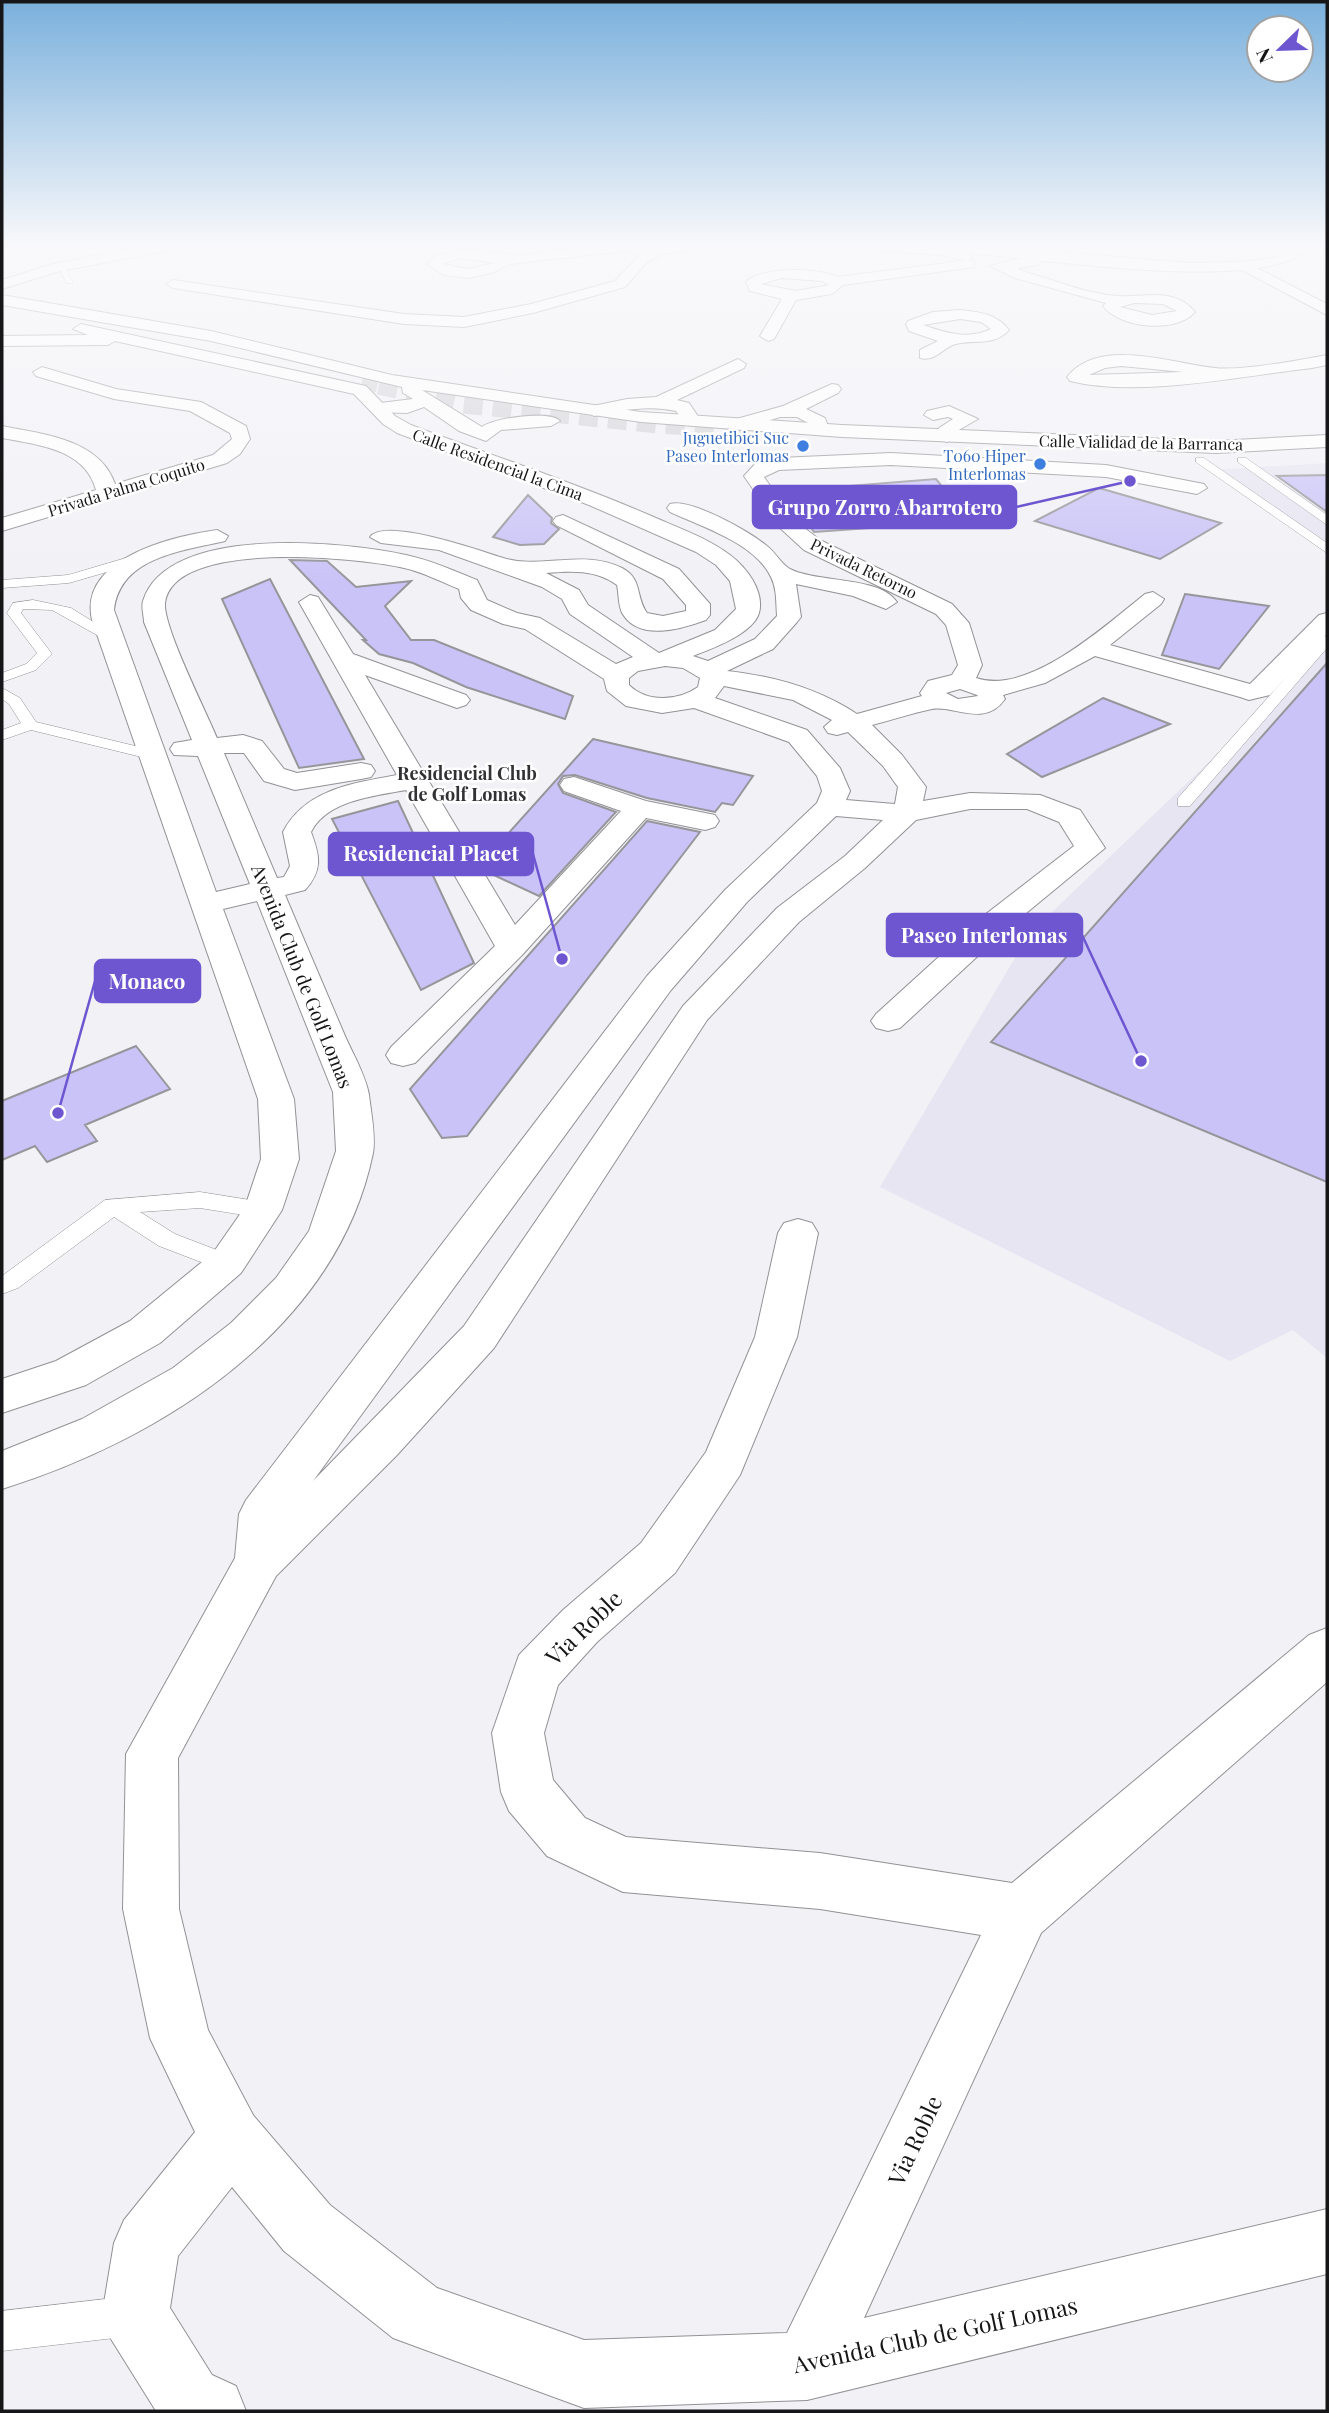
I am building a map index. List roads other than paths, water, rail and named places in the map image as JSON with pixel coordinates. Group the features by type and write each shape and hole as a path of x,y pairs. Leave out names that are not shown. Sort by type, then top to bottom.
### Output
{"street":[{"name":"Calle Residencial la Cima","path":"218,359 360,390 389,420 404,429 625,512 697,544 722,560 740,578 748,596 747,614 723,635 659,659"},
{"path":"263,359 362,381"},
{"name":"Calle Vialidad de la Barranca","path":"300,359 392,380 594,411 903,444 1138,460 1200,460 1327,441"},
{"path":"1213,373 1137,360 1093,368 1076,377 1100,383 1213,373 1327,360"},
{"path":"662,401 738,364"},
{"name":"Privada Palma Coquito","path":"2,525 220,459 233,450 241,439 239,430 195,406 114,394 41,372"},
{"name":"Calle Residencial la Cima","path":"392,380 429,399 466,427 511,445"},
{"path":"748,427 765,414 789,410 832,389"},
{"path":"378,408 407,408 429,399"},
{"path":"594,411 622,404 662,401 683,407 692,421"},
{"path":"789,410 809,414 819,422 825,434"},
{"path":"933,415 947,432"},
{"path":"486,435 497,425 552,421 789,437 825,434"},
{"path":"2,432 53,443 80,453 99,469 107,492"},
{"name":"Calle Vialidad de la Barranca","path":"825,434 947,432 1327,458"},
{"path":"823,460 816,445 825,434"},
{"path":"1242,453 1327,446"},
{"name":"Privada Retorno","path":"962,681 970,665 957,623 944,609 812,545 787,524 754,476 762,468 823,460 891,459 1106,471 1197,488"},
{"path":"654,498 745,541 775,568 786,587 789,617 764,644 710,674"},
{"name":"Privada Palma Coquito","path":"2,518 36,514"},
{"path":"469,585 491,576 552,565 594,567 620,575 630,585 632,610 640,620 661,624 680,622 698,615 698,604 671,574 564,521"},
{"name":"Avenida Club de Golf Lomas","path":"2,1396 71,1373 145,1332 227,1263 263,1210 281,1159 276,1099 109,636 102,609 105,590 118,573 143,557 209,537 304,530 406,561 469,585 472,598 479,605 511,620 532,623 560,619 578,609"},
{"path":"550,582 571,576 598,580 609,588 610,611 621,623 657,631 690,626 710,617 717,606 695,571 620,539 590,533"},
{"name":"Avenida Club de Golf Lomas","path":"2,1470 98,1432 188,1380 246,1334 290,1289 327,1234 355,1151 351,1092 270,890 206,745 156,622 154,601 162,585 180,571 238,553 341,542 442,544 550,582 570,595 578,609 659,659"},
{"path":"775,568 860,591 891,604"},
{"path":"860,591 884,581"},
{"path":"798,736 857,722 935,696 960,707 986,697 1030,699 1048,684 1104,651 1153,599"},
{"path":"310,602 512,947"},
{"path":"1104,651 1237,689 1261,690 1327,620"},
{"name":"Avenida Club de Golf Lomas","path":"532,623 617,676 619,691 633,699 664,705 695,700"},
{"path":"935,696 941,663 963,648"},
{"path":"343,659 457,700"},
{"path":"617,676 630,665 659,659 689,662 710,674 756,680 811,698 857,722 897,765 912,787 907,813"},
{"path":"695,700 710,690 710,674"},
{"path":"935,696 937,686 962,681 986,697"},
{"path":"695,700 798,736 830,774 836,791 829,807 907,813 970,800 1030,801 1070,816 1090,848 997,922 888,1021"},
{"path":"153,755 206,745 243,743 253,747 274,775 295,782 408,772"},
{"path":"206,903 294,884 304,874 308,864 297,832 303,818 317,807 408,772"},
{"path":"574,785 639,808 705,821"},
{"name":"Avenida Club de Golf Lomas","path":"259,1561 262,1514 570,1101 685,954 736,896 829,807"},
{"path":"403,1055 512,947 639,808"},
{"name":"Avenida Club de Golf Lomas","path":"907,813 855,862 788,915 695,1013 479,1337 381,1442 295,1529 259,1561 152,1754 151,1909 180,2038 231,2137 307,2228 417,2314 584,2374 807,2366 1327,2242"},
{"name":"Via Roble","path":"798,1233 776,1337 724,1462 658,1558 580,1626 537,1672 518,1733 527,1792 566,1837 623,1864 820,1881 1021,1913"},
{"name":"Via Roble","path":"807,2366 1021,1913 1327,1651"},
{"path":"211,2411 188,2399 135,2315 147,2243 231,2137"}],"lane":[{"path":"1242,453 1327,521"},
{"path":"1200,460 1327,549"},
{"path":"2,584 69,579 143,557"},
{"path":"56,605 69,579"},
{"path":"2,678 31,667 45,654 16,620 14,613 18,606 35,603 56,605 109,636"},
{"path":"2,623 21,642 25,654 17,664 2,670"},
{"path":"1184,802 1327,639"},
{"path":"2,692 15,701 30,725"},
{"path":"2,735 30,725 153,755"},
{"path":"2,1284 10,1282 113,1206 200,1200 263,1210"},
{"path":"113,1206 167,1240 227,1263"},
{"path":"2,2331 135,2315"}],"tunnel":[{"path":"362,381 387,387"},
{"path":"379,385 463,404 659,424 755,430"}],"place":[{"name":"Juguetibici Suc Paseo Interlomas","path":"803,446"},
{"name":"T060 Hiper Interlomas","path":"1040,464"},
{"name":"Grupo Zorro Abarrotero","path":"1130,481"},
{"name":"Residencial Placet","path":"562,959"},
{"name":"Paseo Interlomas","path":"1141,1061"},
{"name":"Monaco","path":"58,1113"}],"district":[{"name":"Residencial Club de Golf Lomas","path":"467,783"}]}
